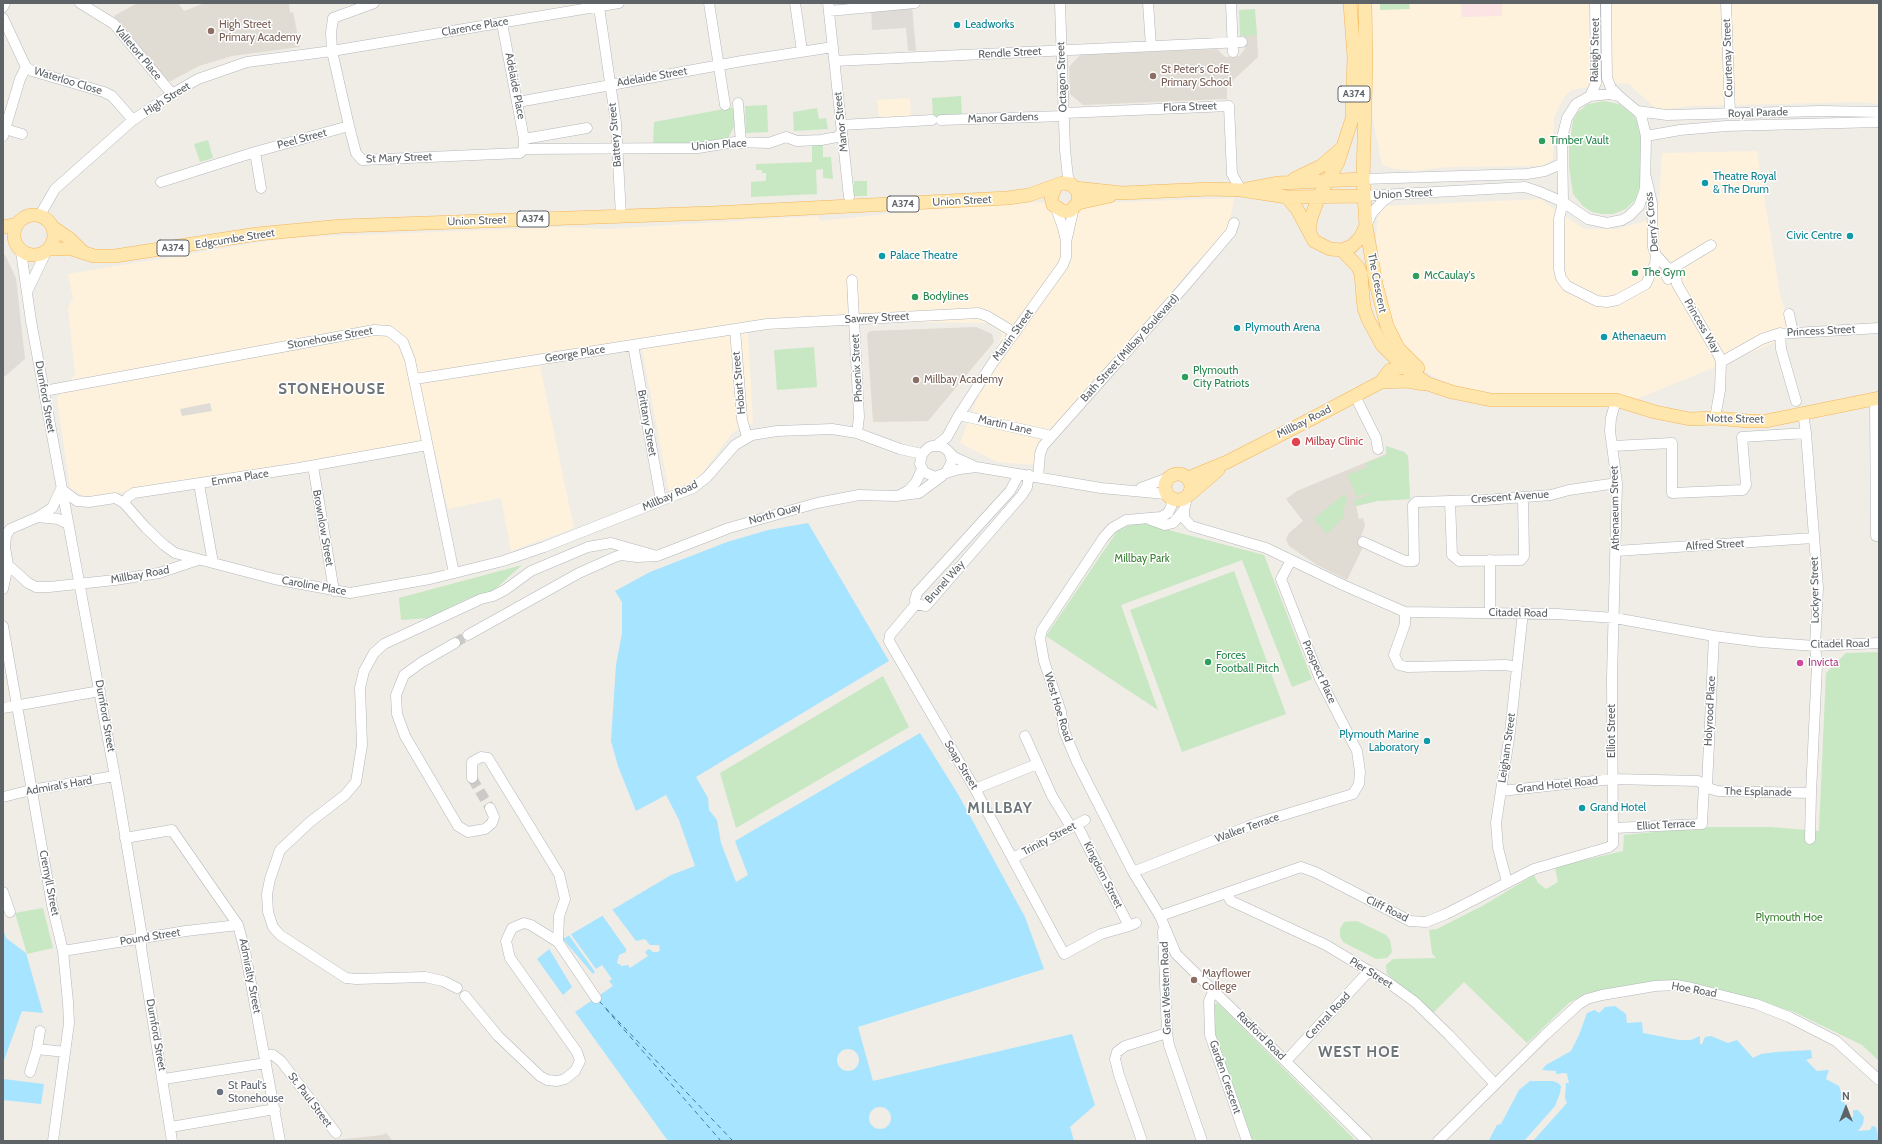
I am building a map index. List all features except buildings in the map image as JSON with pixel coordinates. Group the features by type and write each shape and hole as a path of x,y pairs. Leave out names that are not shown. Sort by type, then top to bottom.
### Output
{"main road":[{"name":"A374","path":"1309,231 1311,218 1319,196 1329,180 1345,145 1352,119 1354,104 1354,57 1350,3"},
{"name":"A374","path":"1363,196 1366,64 1365,3"},
{"path":"1279,183 1309,173 1333,157 1345,145"},
{"name":"Union Street","path":"1241,190 1279,183 1363,179"},
{"path":"1065,186 1078,192 1076,205 1070,210 1063,211 1054,206 1051,197 1065,186"},
{"name":"Union Street","path":"342,226 814,208 1014,198 1029,196 1065,186 1122,193 1191,190 1241,190 1287,197 1363,196"},
{"name":"Union Street","path":"1076,205 1122,193"},
{"name":"The Crescent","path":"1363,196 1366,226 1381,309 1391,334 1408,365 1428,384 1491,400 1571,399"},
{"path":"1287,197 1297,209 1314,241 1330,249 1342,250"},
{"name":"Union Street","path":"1014,198 1054,206"},
{"path":"54,228 54,238 48,250 38,255 30,255 12,246 14,233 9,226 28,215 40,215 47,219 54,228 70,239 83,252"},
{"name":"Edgcumbe Street","path":"83,252 94,256 130,255 257,234 342,226"},
{"name":"The Crescent","path":"1366,226 1360,238 1352,246 1342,250 1358,267 1361,274 1364,308 1368,319 1382,345 1391,355 1445,389"},
{"name":"A374","path":"48,250 66,248 83,252"},
{"path":"1391,355 1390,370 1408,365"},
{"name":"Millbay Road","path":"1188,478 1227,462 1355,396 1380,382 1390,370"},
{"name":"Millbay Road","path":"1380,382 1408,381 1428,384"},
{"name":"Notte Street","path":"1571,399 1616,400 1683,418 1766,421 1877,398"},
{"name":"Millbay Road","path":"1188,495 1227,462"},
{"path":"1180,474 1188,478 1191,488 1188,495 1179,501 1168,496 1164,487 1168,478 1180,474"}],"street":[{"path":"3,7 5,3"},
{"name":"Valletort Place","path":"80,3 99,13 114,24 172,94"},
{"name":"St Mary Street","path":"374,3 345,12 334,18 331,33 332,52 349,126 356,153 362,160 520,153 524,144"},
{"name":"Clarence Place","path":"332,52 618,3"},
{"path":"708,3 725,105"},
{"path":"795,3 802,51 833,47"},
{"path":"829,7 915,3"},
{"name":"Octagon Street","path":"1060,3 1065,186"},
{"path":"1148,3 1151,46"},
{"name":"Rendle Street","path":"834,61 1151,46 1236,46 1230,3"},
{"name":"Raleigh Street","path":"1590,96 1596,83 1595,3"},
{"name":"Raleigh Street","path":"1606,3 1607,78 1611,88 1619,96"},
{"name":"Courtenay Street","path":"1726,3 1730,113"},
{"name":"Battery Street","path":"599,7 616,123 621,216"},
{"name":"Manor Street","path":"829,7 849,197"},
{"name":"Waterloo Close","path":"3,18 26,67 32,71 104,92 112,96 133,120"},
{"name":"Adelaide Place","path":"502,23 518,102 524,144"},
{"name":"Adelaide Street","path":"518,102 802,51"},
{"name":"High Street","path":"40,215 55,189 133,120 172,94 198,80 247,62 332,52"},
{"path":"22,134 4,132 20,79 26,67"},
{"path":"1637,110 1619,96 1610,94 1590,96 1576,104 1566,118 1562,138 1563,202 1559,219 1559,269 1561,278 1567,286 1597,301 1607,302 1617,300 1646,284 1651,276 1672,278 1711,245"},
{"path":"738,103 741,143"},
{"name":"Flora Street","path":"1064,114 1229,106 1232,174 1241,190"},
{"name":"Royal Parade","path":"1637,110 1667,115 1821,111 1879,112"},
{"name":"Derry's Cross","path":"1563,202 1588,219 1607,223 1622,220 1629,216 1639,206 1645,189 1646,136 1642,119 1637,110"},
{"name":"Manor Gardens","path":"842,129 937,120 1064,114"},
{"name":"Royal Parade","path":"1646,136 1680,130 1726,126 1879,122"},
{"name":"Peel Street","path":"162,182 254,152 349,126"},
{"path":"524,144 587,128"},
{"name":"Union Place","path":"617,148 698,148 741,143 769,143 786,137 797,140 821,140 837,137 842,129"},
{"path":"524,144 590,149 617,148"},
{"path":"254,152 261,188"},
{"name":"Union Street","path":"1363,179 1527,174 1545,171 1562,164"},
{"name":"Derry's Cross","path":"1646,177 1652,203 1653,248 1656,255 1651,276"},
{"name":"Union Street","path":"1363,196 1525,187 1563,202"},
{"path":"1366,226 1372,213 1392,195"},
{"name":"Martin Street","path":"1066,242 1076,205"},
{"name":"Martin Street","path":"937,446 947,437 959,415 1063,265 1066,257 1066,242 1063,228 1054,206"},
{"name":"Bath Street (Milbay Boulevard)","path":"1028,475 1043,446 1185,286 1231,232 1234,223"},
{"name":"Durnford Street","path":"12,246 27,292 61,489 100,690 141,930 141,947 164,1079 171,1127 171,1140"},
{"path":"27,292 48,250"},
{"name":"Princess Way","path":"1656,255 1672,278 1716,350 1721,362 1720,390 1715,418"},
{"name":"Phoenix Street","path":"852,280 859,417 857,433"},
{"name":"Sawrey Street","path":"735,329 767,324 983,314 1015,333"},
{"path":"1789,314 1793,332"},
{"name":"Princess Street","path":"1721,362 1762,339 1780,333 1879,328"},
{"name":"George Place","path":"414,379 735,329"},
{"name":"Hobart Street","path":"735,329 742,419 747,437"},
{"name":"Stonehouse Street","path":"44,391 374,330 389,331 403,342 406,348 414,379 454,573"},
{"path":"1780,333 1781,349 1796,401"},
{"name":"Brittany Street","path":"633,345 661,500"},
{"path":"1355,396 1376,438 1378,449"},
{"path":"1877,398 1876,536 1879,536"},
{"name":"Athenaeum Street","path":"1615,618 1617,483 1610,431 1611,418 1616,400"},
{"name":"Lockyer Street","path":"1803,413 1806,433 1818,588 1815,646 1817,665 1810,839"},
{"name":"Martin Lane","path":"959,415 1052,436"},
{"name":"Millbay Road","path":"454,573 528,553 699,484 725,455 747,437 770,431 822,428 857,433 900,449 922,454"},
{"path":"1613,446 1672,443 1672,493 1743,490 1746,485 1742,437 1806,433"},
{"name":"Emma Place","path":"124,503 128,497 134,493 313,466 427,445"},
{"path":"976,467 960,469 944,475 929,476 922,469 920,459 922,454 928,448 937,446 946,449 960,461 976,467 1101,488 1135,490 1168,496"},
{"path":"944,475 949,470 952,461 949,452"},
{"name":"Brownlow Street","path":"313,466 334,591"},
{"path":"898,495 908,490 916,482 922,469"},
{"name":"North Quay","path":"468,635 607,560 622,555 637,557 658,556 729,528 790,509 858,495 898,495 919,493 944,475"},
{"name":"Brunel Way","path":"1028,475 1026,487 1022,495 926,606 916,604 915,600 917,593 1010,491 1028,475"},
{"path":"1135,490 1168,478"},
{"name":"Crescent Avenue","path":"1364,542 1405,561 1414,561 1413,505 1416,502 1551,495 1569,490 1617,483"},
{"path":"199,484 213,563"},
{"path":"52,508 61,489 77,501"},
{"path":"1184,510 1188,495"},
{"name":"West Hoe Road","path":"1161,920 1133,872 1077,762 1064,731 1061,712 1044,661 1040,638 1042,630 1059,604 1112,528 1126,520 1161,517 1168,513 1172,502 1168,496"},
{"path":"1450,501 1452,555 1459,561 1521,560 1524,556 1523,497"},
{"path":"3,589 7,576 8,565 6,536 10,529 38,517 52,508 77,501 89,502 115,498 124,503 146,528 175,553 175,569"},
{"name":"West Hoe Road","path":"1149,519 1165,525 1173,523 1184,510"},
{"name":"Citadel Road","path":"1184,510 1184,518 1191,526 1266,548 1405,612 1523,612 1615,618 1714,636 1760,642 1815,646 1879,643"},
{"path":"38,517 58,519 68,524"},
{"name":"Alfred Street","path":"1616,551 1813,538"},
{"path":"457,988 443,981 425,977 346,978 280,935 273,927 268,912 267,894 270,879 280,850 299,832 346,795 356,782 362,745 361,682 364,671 374,653 384,644 481,599 493,596 505,590 531,571 588,547 612,543 658,556"},
{"name":"Caroline Place","path":"175,553 274,579 343,593 360,592 414,583 454,573"},
{"name":"Millbay Road","path":"80,583 116,580 175,569 198,560"},
{"name":"Prospect Place","path":"1291,560 1281,579 1320,679 1357,751 1360,772 1359,784"},
{"path":"1490,560 1490,612"},
{"path":"8,565 28,583 36,587 80,583"},
{"name":"Soap Street","path":"916,604 890,635 889,641 1014,858 1064,954"},
{"path":"1405,612 1405,624 1394,654 1399,665 1407,667 1506,665 1516,667"},
{"name":"Leigham Street","path":"1507,882 1496,833 1510,732 1523,612"},
{"name":"Elliot Street","path":"1613,844 1612,678 1615,618"},
{"name":"Cremyll Street","path":"3,626 52,905 63,951 69,1024 53,1141"},
{"name":"Holyrood Place","path":"1705,785 1714,636"},
{"path":"454,643 422,662 404,676 396,694 397,714 405,736 458,826 468,832 485,829 492,823 494,817 490,808"},
{"path":"3,708 100,690"},
{"name":"Kingdom Street","path":"1025,736 1052,796 1078,824 1132,924 1101,934 1064,954"},
{"path":"472,778 472,762 481,757 488,758 558,874 565,899 560,916 558,942"},
{"path":"975,789 1037,764"},
{"name":"Admiral's Hard","path":"3,797 31,790 115,776"},
{"name":"Grand Hotel Road","path":"1501,792 1612,779 1698,781 1705,785"},
{"name":"Walker Terrace","path":"1133,872 1256,823 1353,794 1359,784"},
{"name":"The Esplanade","path":"1705,785 1718,792 1811,793"},
{"name":"Elliot Terrace","path":"1614,828 1702,824 1705,785"},
{"name":"Trinity Street","path":"1014,858 1078,824"},
{"name":"Admiralty Street","path":"125,838 172,830 238,925 242,936 266,1059 280,1141"},
{"name":"Cliff Road","path":"1161,920 1226,893 1301,867 1410,921 1426,922 1446,914 1534,869 1603,849 1613,844"},
{"path":"3,892 10,912"},
{"name":"Pier Street","path":"1226,893 1231,901 1326,945 1389,983 1415,1002 1449,1035 1495,1084"},
{"name":"Radford Road","path":"1161,920 1176,954 1286,1061 1363,1140"},
{"name":"Great Western Road","path":"1161,920 1165,966 1167,1033 1169,1045 1202,1141"},
{"path":"465,996 498,1036 540,1076 547,1080 557,1081 565,1079 579,1066 580,1061 577,1052 510,958 506,941 512,928 524,923 531,925 558,942 596,998"},
{"name":"Pound Street","path":"63,951 141,938 238,925"},
{"path":"1165,966 1176,954"},
{"name":"Central Road","path":"1286,1061 1369,971"},
{"name":"Hoe Road","path":"1438,1141 1564,1016 1587,999 1655,986 1676,985 1756,1004 1789,1017 1836,1041 1879,1080"},
{"name":"Garden Crescent","path":"1214,990 1209,1001 1210,1035 1247,1141"},
{"path":"30,1072 37,1049 40,1031"},
{"path":"1142,1141 1119,1075 1115,1059 1117,1052 1125,1046 1167,1033"},
{"path":"37,1049 65,1052"},
{"name":"St. Paul Street","path":"266,1059 272,1055 281,1061 336,1134"},
{"path":"164,1079 266,1059"},
{"path":"171,1127 275,1109"}],"shaded area":[{"name":"High Street Primary Academy","path":"137,3 178,3 184,11 205,3 289,3 290,13 293,12 300,47 232,56 199,66 171,81 166,81 114,16"},
{"path":"1369,3 1879,3 1879,104 1861,102 1691,106 1664,110 1654,107 1629,84 1613,83 1571,90 1564,97 1554,117 1553,159 1544,166 1450,167 1419,171 1395,169 1382,165 1371,111"},
{"path":"1461,3 1502,3 1502,16 1462,17"},
{"path":"912,6 916,51 908,51 906,28 872,30 871,9"},
{"name":"St Peter's CofE Primary School","path":"1244,35 1257,35 1258,57 1227,86 1227,99 1083,105 1070,94 1069,67 1081,54 1217,49 1225,57 1239,56 1245,49"},
{"path":"910,98 911,117 879,120 877,100"},
{"path":"1757,151 1780,294 1790,328 1778,341 1637,399 1607,394 1526,395 1464,391 1426,372 1393,336 1381,300 1376,236 1378,216 1385,206 1540,199 1584,229 1618,229 1649,220 1659,202 1662,153"},
{"path":"1234,198 1228,232 1190,269 1034,465 997,462 960,443 1002,334 990,323 871,322 748,332 753,423 733,432 695,483 669,491 642,349 626,349 540,366 574,528 511,551 501,498 448,509 432,440 94,497 82,495 70,488 57,398 75,374 68,308 73,299 68,274 287,238 561,227 607,229 818,216 820,221 998,202 1092,203"},
{"path":"3,255 5,255 16,278 25,359 3,378"},
{"name":"Millbay Academy","path":"976,327 992,334 994,342 928,421 873,422 867,334 870,331"},
{"path":"210,403 212,411 182,416 180,409"},
{"path":"1386,446 1404,452 1408,456 1410,499 1377,501 1356,506 1359,519 1363,518 1365,526 1359,541 1364,545 1347,580 1317,565 1289,546 1286,539 1289,533 1303,521 1286,499 1297,491 1386,454"},
{"path":"386,1133 393,1141 326,1141 382,1135"}],"green space":[{"path":"1380,3 1409,3 1410,9 1380,10"},
{"path":"1255,9 1257,35 1240,36 1239,10"},
{"path":"961,96 962,116 933,118 932,98"},
{"path":"1604,101 1619,104 1633,115 1637,121 1641,138 1641,181 1636,199 1626,209 1613,214 1592,212 1583,206 1573,194 1569,167 1569,148 1573,120 1578,112 1588,104"},
{"path":"767,105 768,132 746,133 745,106"},
{"path":"735,107 737,120 727,141 703,145 653,145 654,122"},
{"path":"817,108 819,119 826,118 828,129 794,131 793,112"},
{"path":"208,140 213,158 200,162 194,144"},
{"path":"823,144 823,157 831,157 833,179 823,178 823,169 816,170 817,194 751,197 751,182 766,181 766,173 762,173 762,170 756,170 756,164 812,162 812,145"},
{"path":"854,181 867,181 867,196 854,196"},
{"path":"814,347 817,387 777,390 774,350"},
{"path":"1386,446 1404,452 1408,456 1410,499 1377,501 1356,506 1354,501 1368,495 1368,493 1357,497 1347,475 1368,467 1366,463 1387,455"},
{"path":"1344,494 1347,499 1344,509 1344,517 1327,534 1314,519"},
{"name":"Millbay Park","path":"1138,522 1264,555 1312,679 1292,687 1242,560 1121,605 1158,710 1046,636 1118,530"},
{"path":"522,565 492,592 467,599 428,618 401,620 399,598"},
{"name":"Forces Football Pitch","path":"1234,571 1286,714 1182,752 1130,610"},
{"name":"Plymouth Hoe","path":"1879,652 1879,1061 1862,1045 1794,1012 1726,992 1698,986 1612,990 1583,995 1569,1003 1527,1043 1464,982 1433,1013 1387,974 1386,965 1393,959 1436,958 1432,953 1429,930 1437,929 1484,905 1534,875 1538,883 1546,889 1558,882 1555,867 1623,851 1624,835 1706,827 1770,827 1819,831 1826,673 1846,653"},
{"path":"883,676 909,727 736,828 720,773"},
{"path":"43,908 53,948 27,954 15,913"},
{"path":"1357,921 1386,935 1390,940 1392,952 1387,958 1376,959 1343,942 1340,936 1340,929 1344,922"},
{"path":"1218,1003 1353,1138 1354,1141 1267,1141 1250,1139 1213,1031 1212,1005"}],"water":[{"path":"808,523 889,661 696,777 708,798 709,810 717,820 721,843 736,882 748,875 735,841 920,733 958,794 1025,917 1044,969 858,1027 873,1081 1072,1034 1095,1105 1070,1127 1074,1141 668,1141 537,959 558,942 671,875 695,866 679,820 666,795 636,811 618,766 611,741 616,665 622,633 622,602 615,591 650,572 727,542 768,530"},
{"path":"3,929 6,938 26,953 43,1013 22,1011 3,1063"},
{"path":"1615,1006 1626,1014 1627,1023 1642,1022 1643,1033 1679,1040 1691,1040 1700,1036 1700,1044 1702,1044 1705,1037 1711,1036 1728,1043 1737,1040 1753,1058 1761,1054 1811,1050 1812,1058 1806,1060 1817,1071 1829,1070 1826,1079 1839,1086 1849,1117 1853,1117 1853,1110 1858,1110 1864,1117 1863,1124 1858,1131 1870,1130 1872,1126 1876,1127 1879,1141 1533,1141 1567,1103 1565,1098 1566,1083 1569,1083 1567,1074 1556,1074 1556,1071 1542,1070 1546,1065 1571,1051 1587,1013 1595,1010 1599,1013 1605,1007"},
{"path":"3,1079 44,1084 41,1104 3,1100"},
{"path":"1530,1081 1553,1081 1561,1086 1555,1106 1524,1141 1489,1140 1497,1125 1501,1124 1519,1090"}],"pier":[{"path":"612,909 636,941 645,939 650,945 659,945 660,950 658,952 653,952 649,949 645,952 648,956 630,968 628,965 622,966 617,963 619,955 626,952 626,949 602,915"},
{"path":"570,933 596,969 602,965 612,979 609,981 613,986 575,1012 563,995 572,987 548,947 562,938 593,974 595,972 568,934"},
{"path":"848,1049 856,1052 859,1060 856,1068 848,1071 840,1068 837,1060 840,1052"},
{"path":"880,1107 888,1110 891,1118 888,1126 880,1129 872,1126 869,1118 872,1110"}],"ferry route":[{"path":"599,1001 733,1141"},
{"path":"606,1009 721,1141"}],"tunnel":[{"path":"455,643 468,635"},
{"path":"472,778 490,808"}],"place":[{"name":"Leadworks","path":"957,25"},
{"name":"High Street Primary Academy","path":"211,31"},
{"name":"St Peter's CofE Primary School","path":"1153,76"},
{"name":"Timber Vault","path":"1542,141"},
{"name":"Theatre Royal & The Drum","path":"1705,183"},
{"name":"Civic Centre","path":"1850,236"},
{"name":"Palace Theatre","path":"882,256"},
{"name":"The Gym","path":"1635,273"},
{"name":"McCaulay's","path":"1416,276"},
{"name":"Bodylines","path":"915,297"},
{"name":"Plymouth Arena","path":"1237,328"},
{"name":"Athenaeum","path":"1604,337"},
{"name":"Plymouth City Patriots","path":"1185,377"},
{"name":"Millbay Academy","path":"916,380"},
{"name":"Milbay Clinic","path":"1296,442"},
{"name":"Forces Football Pitch","path":"1208,662"},
{"name":"Invicta","path":"1800,663"},
{"name":"Plymouth Marine Laboratory","path":"1427,741"},
{"name":"Grand Hotel","path":"1582,808"},
{"name":"Mayflower College","path":"1194,980"},
{"name":"St Paul's Stonehouse","path":"220,1092"}],"district":[{"name":"STONEHOUSE","path":"332,390"},
{"name":"MILLBAY","path":"1000,809"},
{"name":"WEST HOE","path":"1359,1053"}]}
